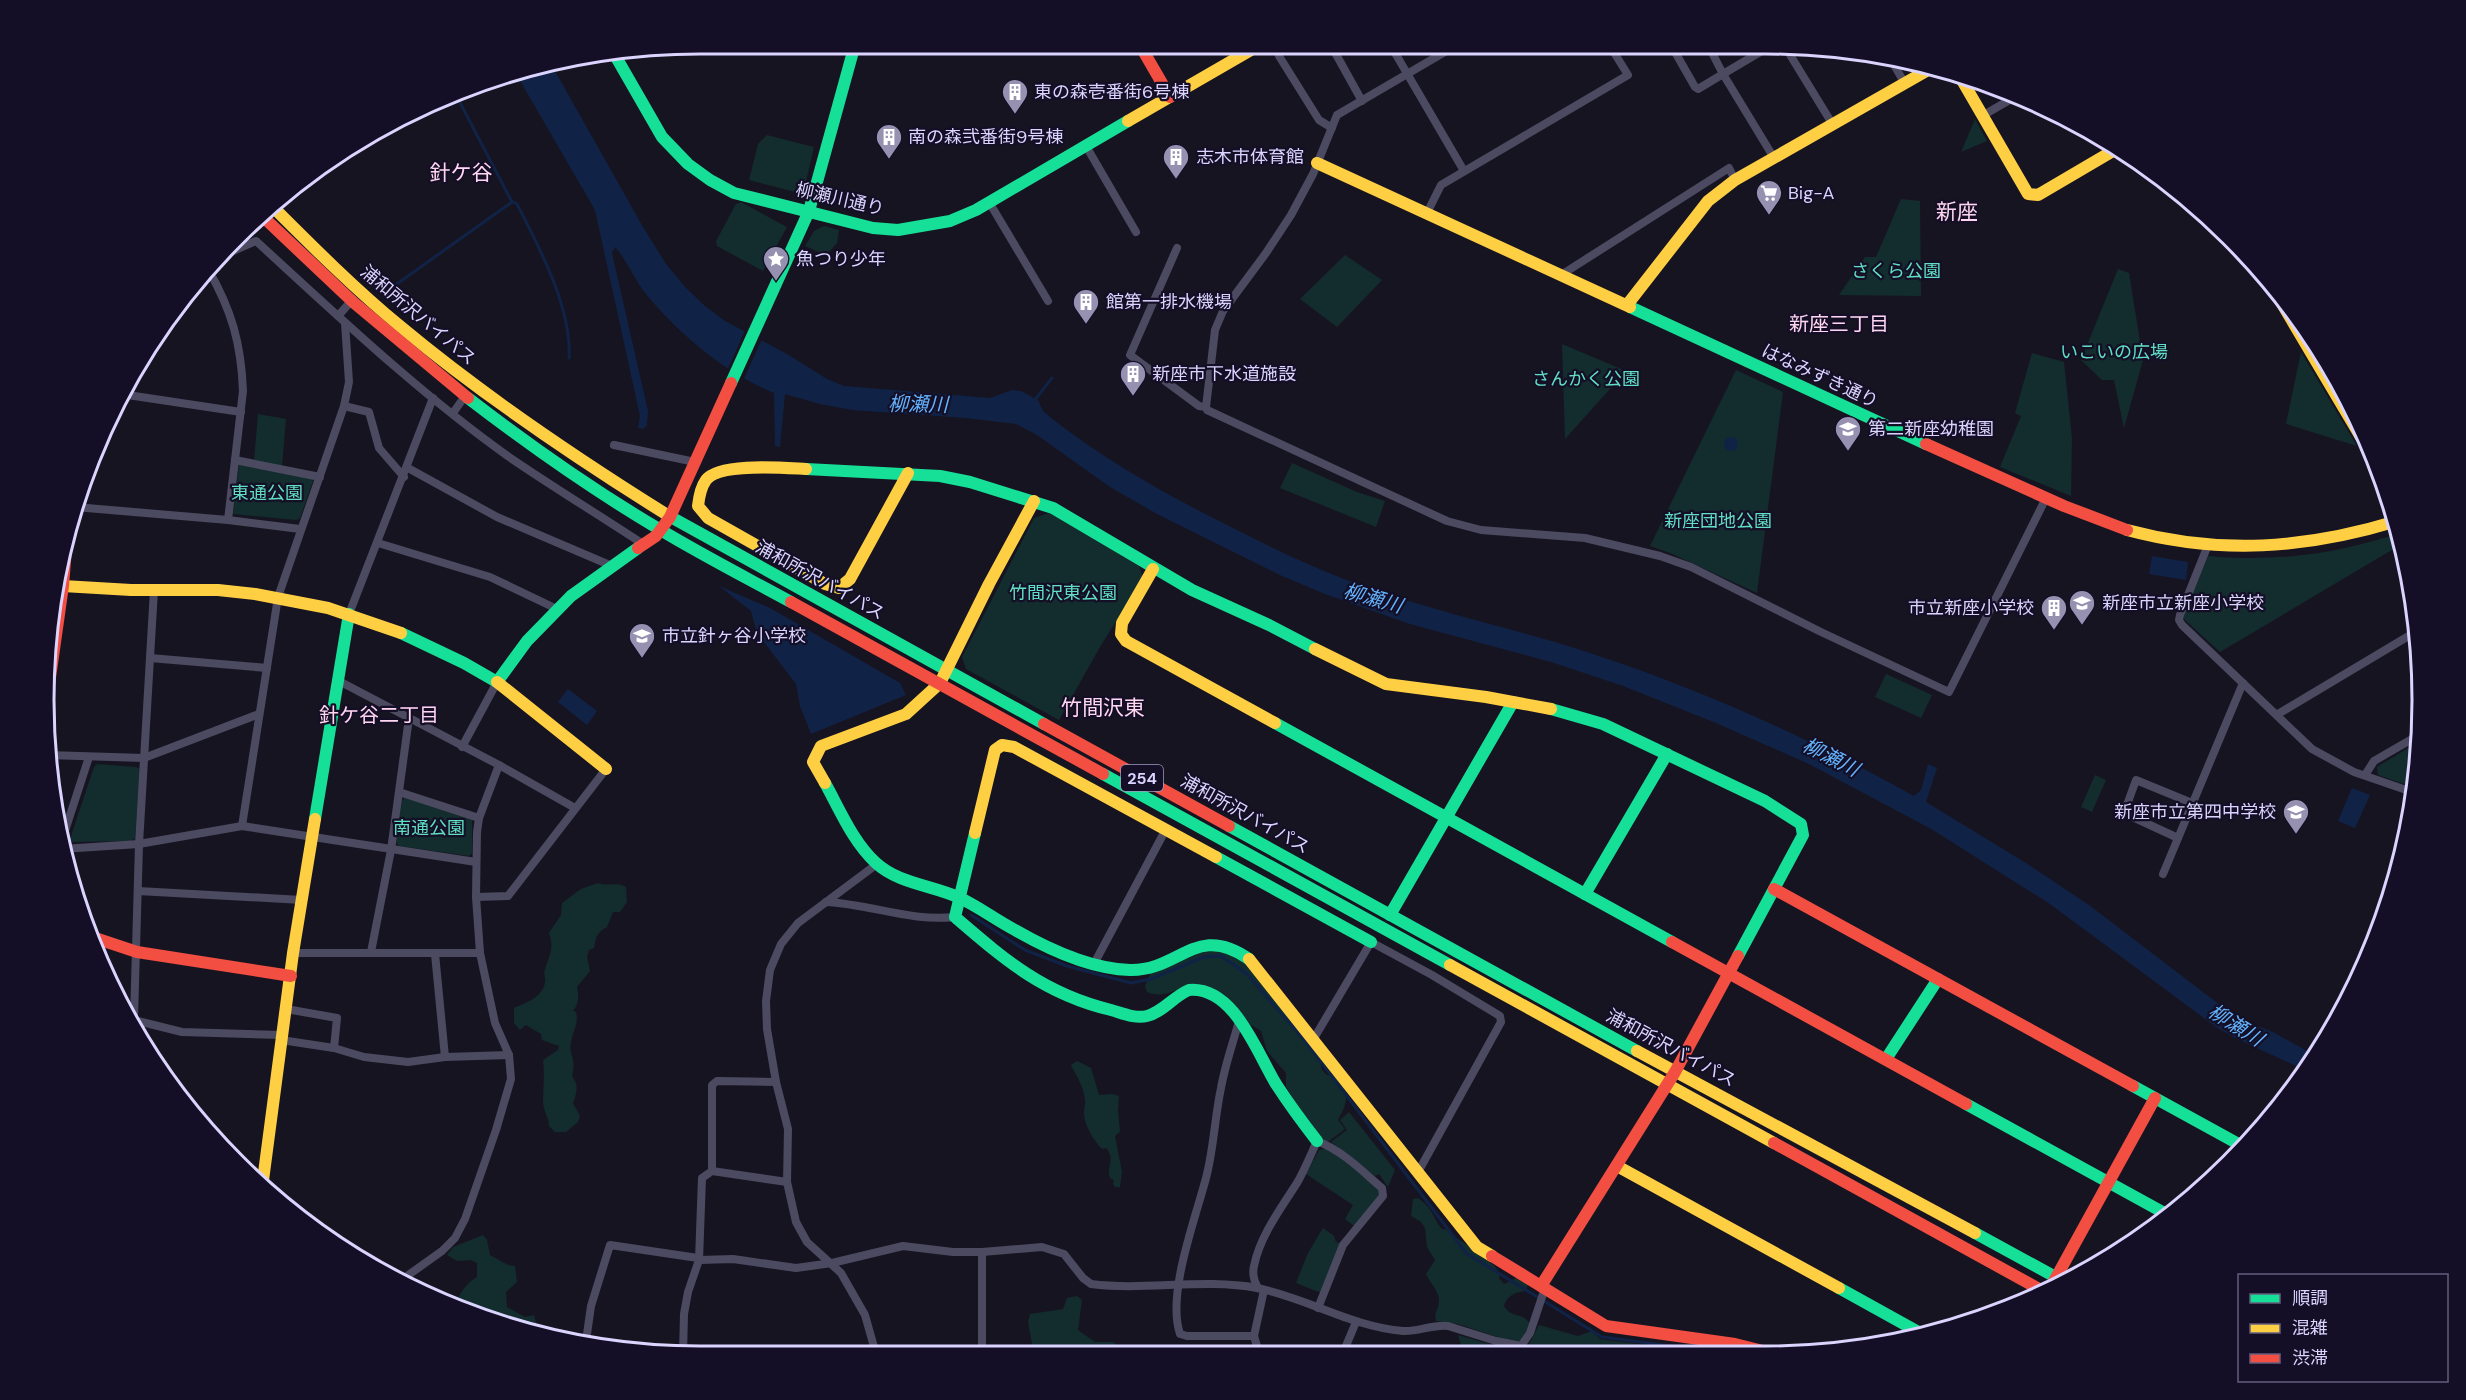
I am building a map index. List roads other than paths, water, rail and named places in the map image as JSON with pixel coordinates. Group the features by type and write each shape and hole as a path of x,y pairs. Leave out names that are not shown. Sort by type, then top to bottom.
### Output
{"main road":[{"path":"497,682 528,641 557,609 584,586 656,536 670,517 777,286 809,211 852,54"},
{"path":"1145,54 1170,97"},
{"name":"柳瀬川通り","path":"618,60 662,137 688,164 710,180 734,193 873,228 898,230 950,221 989,202 1244,54"},
{"path":"1627,305 1632,295 1708,201 1735,180 1921,73"},
{"path":"1965,85 2028,194 2038,195 2109,153"},
{"name":"はなみずき通り","path":"1317,163 2046,498 2128,530 2171,540 2249,547 2348,536 2387,524"},
{"name":"浦和所沢バイパス","path":"277,211 363,294 452,369 512,414 670,517 2052,1279"},
{"name":"浦和所沢バイパス","path":"267,221 400,345 488,415 605,497 660,530 2035,1287"},
{"path":"908,473 850,579 839,588 825,584 708,518 700,511 698,502 707,478 723,469 792,468 908,473 955,479 1034,501 1063,513 1154,569 1386,684 1513,702 1577,715 1667,754 1764,801 1801,824 1803,835 1675,1072 1543,1292"},
{"path":"1034,501 940,683 906,714 821,746 813,762 864,847 877,864 902,878 959,898 1027,938 1111,968 1136,970 1148,968 1198,947 1212,944 1227,946 1251,960 1417,1174 1477,1247 1543,1292 1606,1326 1743,1346"},
{"path":"1154,569 1122,623 1120,629 1124,640 2161,1211"},
{"path":"64,586 217,590 278,597 349,614 388,627 431,646 497,682 606,769"},
{"path":"263,1176 293,953 349,614"},
{"path":"1390,915 1513,702"},
{"path":"1317,1141 1287,1100 1239,1021 1224,1002 1208,992 1196,989 1180,993 1156,1013 1141,1017 1068,998 1037,983 955,917 995,750 1002,745 1014,747 1371,942"},
{"path":"1585,894 1667,754"},
{"path":"1774,889 2236,1143"},
{"path":"100,940 137,952 291,976"},
{"path":"1886,1059 1938,979"},
{"path":"2059,1275 2155,1098"},
{"path":"1617,1166 1913,1329"}],"street":[{"path":"1336,54 1362,101"},
{"path":"1396,54 1464,171"},
{"path":"1206,407 1215,330 1223,311 1291,215 1317,163 1337,115 1441,54"},
{"path":"1426,213 1441,185 1628,75 1615,54"},
{"path":"1676,54 1698,89 1757,54"},
{"path":"1713,54 1774,158"},
{"path":"1790,55 1833,125"},
{"path":"1279,56 1318,120 1332,128"},
{"path":"1895,67 1904,82"},
{"path":"1982,116 2008,101"},
{"path":"1086,146 1136,232"},
{"path":"1561,275 1729,168 1735,180"},
{"path":"989,202 1048,301"},
{"path":"237,249 256,241 345,323 433,398 509,456 643,544"},
{"path":"1177,248 1130,355 1199,406 1206,407 1218,415 1446,521 1481,530 1603,541 1691,567 1821,632 1949,692 2046,498"},
{"path":"212,276 224,296 234,324 242,371 241,412 228,520"},
{"path":"338,316 351,300 363,294"},
{"path":"242,826 278,597 344,406 349,382 345,323"},
{"path":"131,396 241,412"},
{"path":"453,413 465,396"},
{"path":"349,614 408,468 433,398"},
{"path":"344,406 369,412 379,448 404,477"},
{"path":"614,445 698,457"},
{"path":"235,460 320,477"},
{"path":"408,468 497,516 612,566"},
{"path":"83,508 228,520 300,529"},
{"path":"378,543 490,578 557,609"},
{"path":"2208,544 2179,620 2182,625 2278,714 2312,749 2331,761 2365,776 2405,790"},
{"path":"131,1005 137,952 144,758 154,590"},
{"path":"2278,714 2408,636"},
{"path":"150,658 267,668"},
{"path":"337,680 499,765 575,808"},
{"path":"462,747 497,682"},
{"path":"2163,874 2243,683"},
{"path":"57,755 144,758 259,714"},
{"path":"371,952 391,850 409,718"},
{"path":"2365,776 2374,761 2411,740"},
{"path":"66,827 89,757"},
{"path":"408,1276 442,1251 454,1238 465,1219 511,1079 509,1055 495,1023 480,953 476,897 479,818 499,765"},
{"path":"476,897 508,896 606,769"},
{"path":"2178,838 2124,813 2136,780 2192,803"},
{"path":"399,792 479,818"},
{"path":"71,848 140,844 242,826 476,861"},
{"path":"1095,963 1166,829"},
{"path":"874,1346 865,1315 841,1273 807,1242 796,1222 787,1182 788,1129 776,1082 767,1029 766,1001 770,970 781,944 798,923 877,864"},
{"path":"138,891 302,900"},
{"path":"826,902 847,903 934,920 955,917"},
{"path":"1313,1040 1371,942 1500,1016 1501,1022 1417,1174"},
{"path":"293,953 480,953"},
{"path":"435,954 446,1057"},
{"path":"285,1008 337,1018 334,1048"},
{"path":"140,1021 182,1032 281,1038 334,1048 364,1057 408,1062 446,1057 509,1055"},
{"path":"1239,1021 1221,1087 1208,1173 1186,1245 1178,1300 1180,1334 1186,1336 1254,1336"},
{"path":"712,1171 712,1085 717,1081 776,1082"},
{"path":"1257,1346 1254,1336 1261,1289 1254,1279 1253,1267 1277,1212 1298,1180 1317,1141 1333,1147 1354,1164 1382,1188 1383,1196 1343,1245 1318,1308"},
{"path":"683,1346 684,1314 688,1292 699,1259 702,1178 712,1171 787,1182"},
{"path":"587,1336 591,1306 610,1245 699,1259 733,1259 787,1268 832,1263 903,1246 953,1252 981,1252 1028,1247 1052,1248 1064,1254 1083,1278 1091,1284 1261,1289 1356,1322 1403,1331 1440,1325 1448,1326 1521,1346 1530,1333 1543,1292"},
{"path":"981,1252 982,1346"},
{"path":"1346,1346 1356,1322"}],"water":[{"name":"柳瀬川","path":"555,71 643,227 666,264 685,287 725,321 787,354 827,379 844,386 990,398 1012,390 1021,391 1038,400 1043,411 1071,433 1136,476 1229,526 1323,570 1407,600 1587,652 1671,682 1795,735 1914,796 1921,790 1928,764 1937,768 1926,802 2026,863 2089,905 2220,1005 2245,1021 2273,1032 2308,1051 2298,1067 2235,1038 2216,1027 2050,904 1933,830 1809,764 1716,723 1623,686 1551,662 1410,624 1282,576 1157,514 1110,487 1037,435 1016,424 852,410 785,394 780,447 775,446 774,393 738,375 688,338 646,294 615,247 612,253 648,411 647,425 643,429 638,428 640,416 595,210 520,80"},
{"path":"1728,437 1734,437 1738,444 1734,451 1728,451 1724,447 1724,441"},
{"path":"2152,556 2188,562 2186,580 2149,574"},
{"path":"719,586 770,608 900,683 906,695 811,734 800,706 796,684 757,633 751,611"},
{"path":"568,689 597,711 587,725 558,702"},
{"path":"2352,788 2370,795 2355,828 2338,821"}],"waterway":[{"path":"398,305 387,291 512,202 459,101"},
{"path":"513,202 517,204 535,239 560,299 569,339 569,358"},
{"path":"1034,401 1052,378"},
{"path":"971,915 1025,950 1067,966 1131,983 1151,979 1204,957 1221,956 1247,974 1305,1041 1466,1253 1602,1337 1672,1346"}],"place":[{"name":"東の森壱番街6号棟","path":"1015,115"},
{"name":"南の森弐番街9号棟","path":"889,160"},
{"name":"志木市体育館","path":"1176,180"},
{"name":"Big-A","path":"1769,216"},
{"name":"魚つり少年","path":"776,282"},
{"name":"館第一排水機場","path":"1086,325"},
{"name":"新座市下水道施設","path":"1133,397"},
{"name":"第二新座幼稚園","path":"1848,452"},
{"name":"新座市立新座小学校","path":"2082,626"},
{"name":"市立新座小学校","path":"2054,631"},
{"name":"市立針ヶ谷小学校","path":"642,659"},
{"name":"新座市立第四中学校","path":"2296,835"}],"district":[{"name":"針ケ谷","path":"461,173"},
{"name":"新座","path":"1957,212"},
{"name":"新座三丁目","path":"1839,324"},
{"name":"竹間沢東","path":"1103,708"},
{"name":"針ケ谷二丁目","path":"379,715"}],"park label":[{"name":"さくら公園","path":"1896,271"},
{"name":"いこいの広場","path":"2114,352"},
{"name":"さんかく公園","path":"1586,379"},
{"name":"東通公園","path":"267,493"},
{"name":"新座団地公園","path":"1718,521"},
{"name":"竹間沢東公園","path":"1063,593"},
{"name":"南通公園","path":"429,828"}]}
